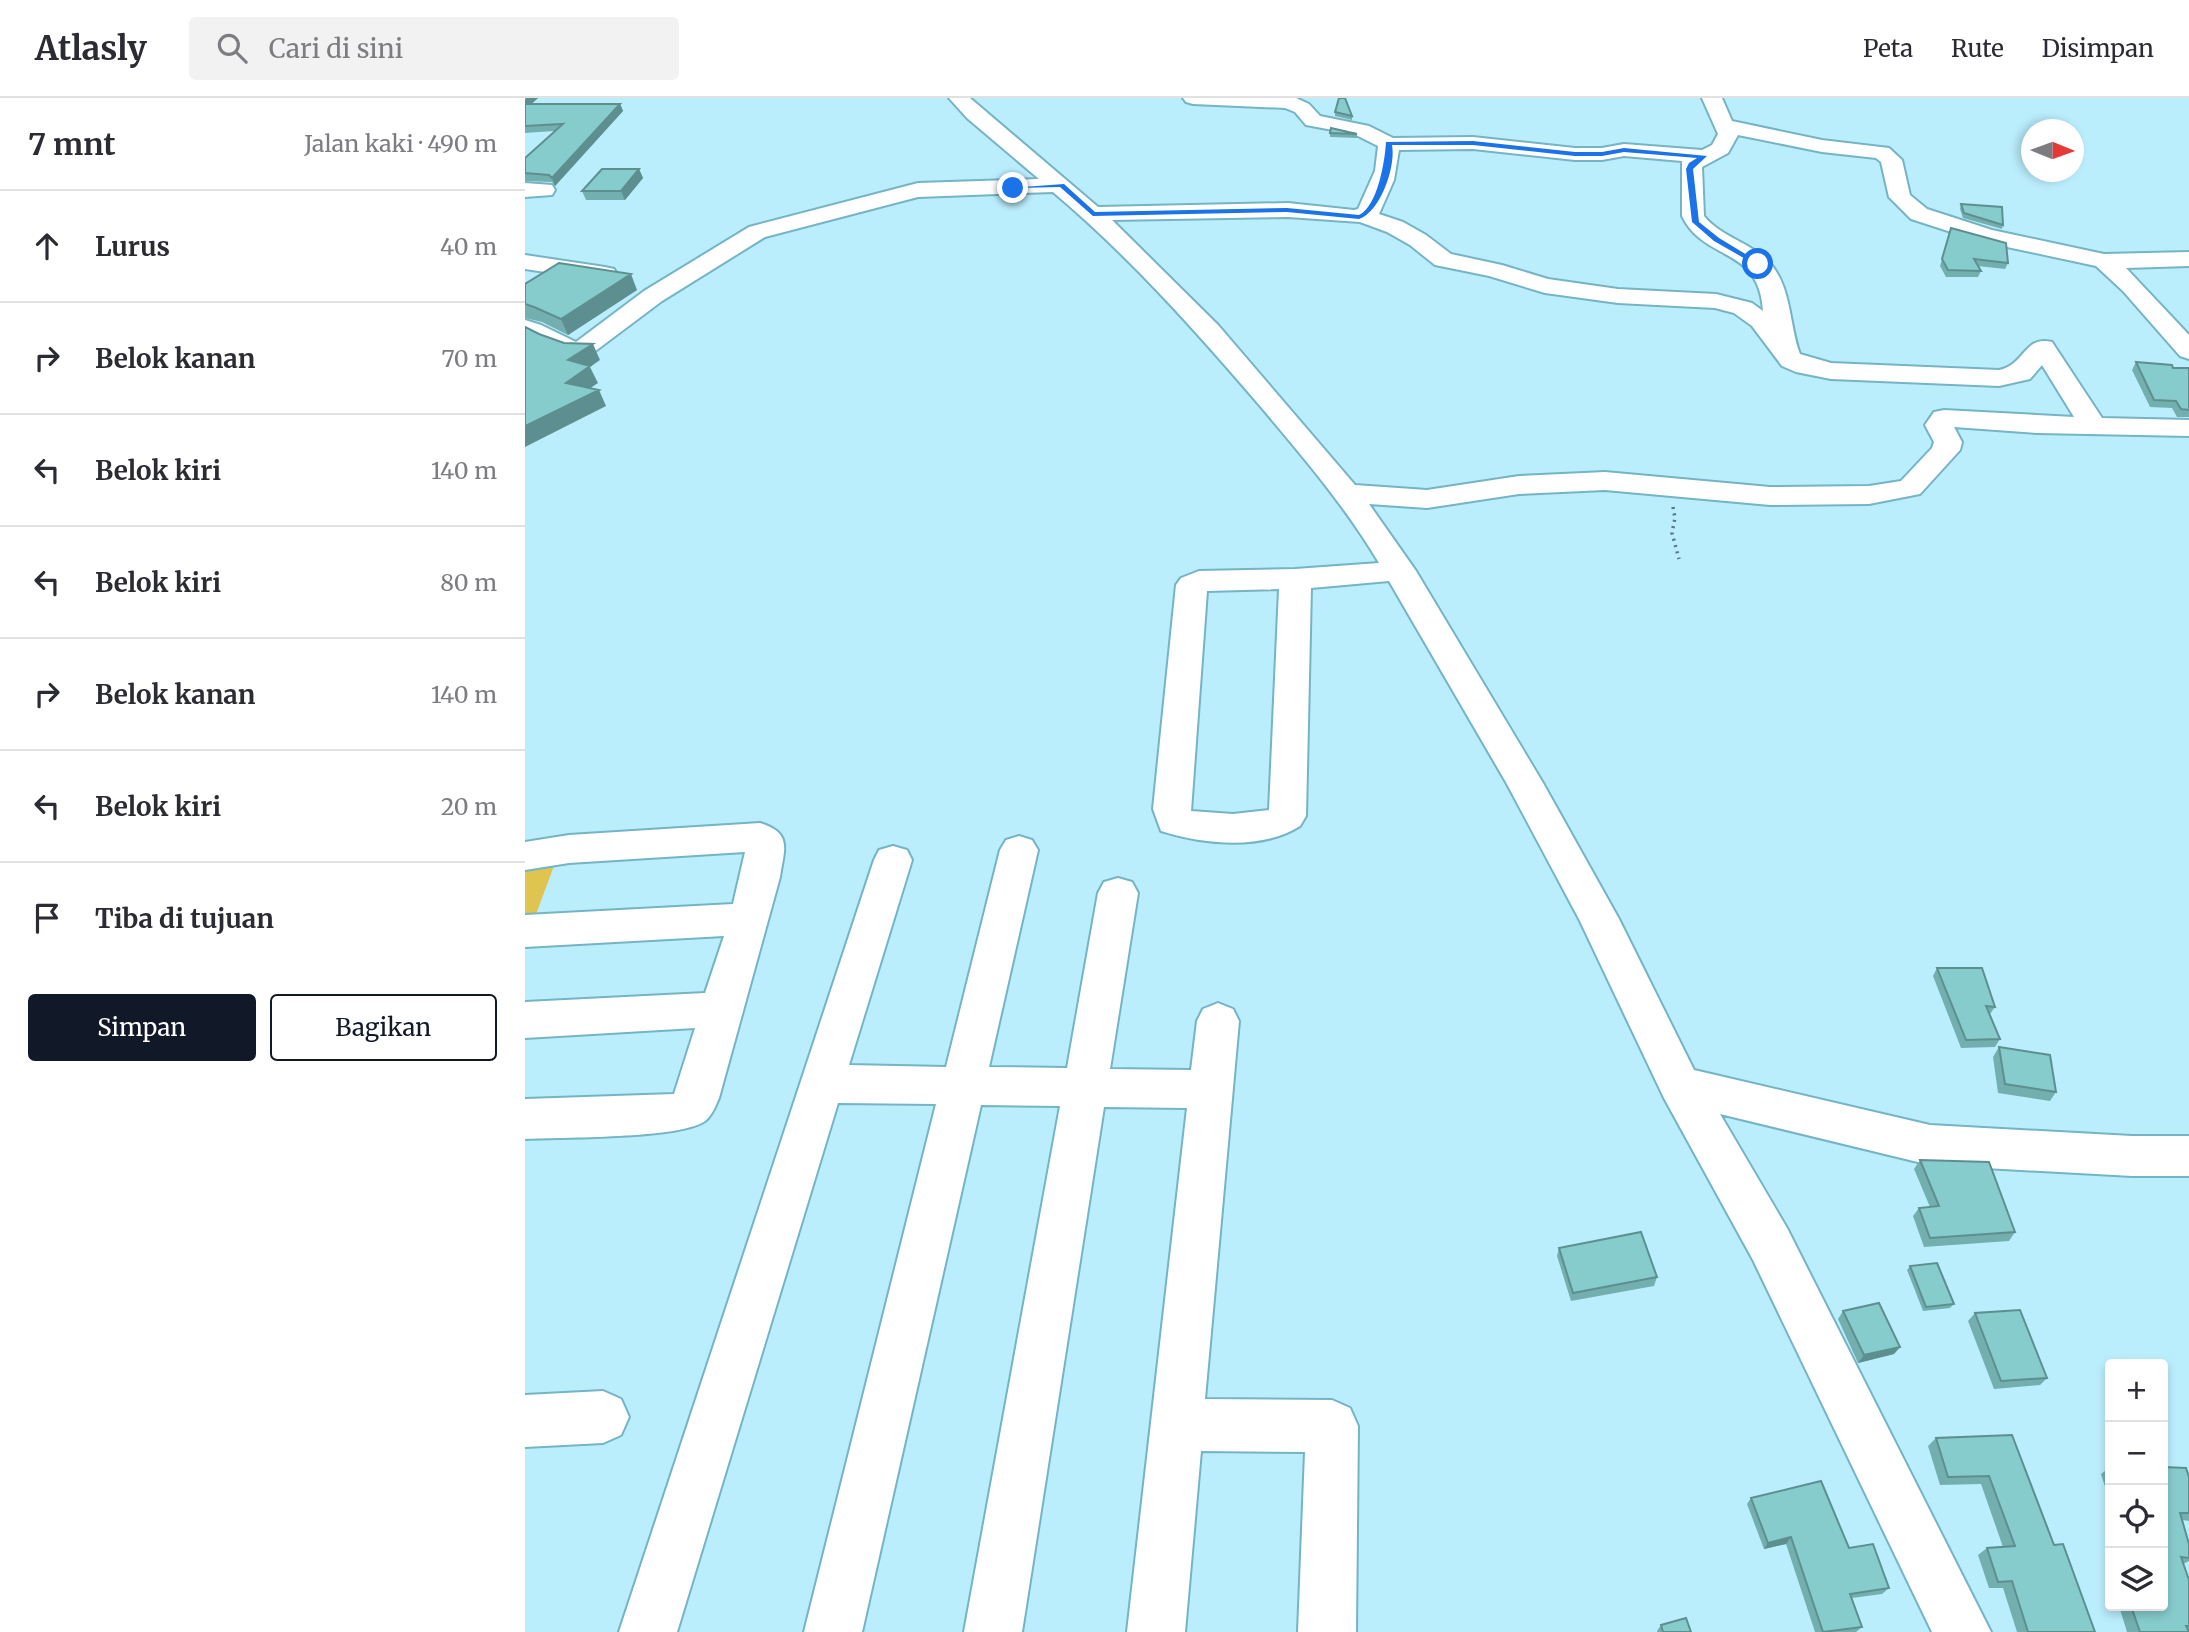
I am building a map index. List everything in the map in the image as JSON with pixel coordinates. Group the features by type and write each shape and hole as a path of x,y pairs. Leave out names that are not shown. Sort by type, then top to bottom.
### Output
{"street":[{"path":"959,98 974,114 1062,185 1093,214 1238,362 1325,465 1377,534 1556,839 1599,919 1680,1085 1770,1244 1962,1632"},
{"path":"1193,98 1288,102 1302,108 1313,121 1358,128 1388,144 1473,143 1583,155 1624,150 1705,157"},
{"path":"1713,98 1728,134 1721,149 1691,164 1689,169 1693,216 1696,222 1717,240 1758,264 1774,290 1778,325 1791,360"},
{"path":"1725,126 1822,146 1882,152 1891,160 1901,197 1919,214 1987,236 2103,261 2189,258"},
{"path":"1364,216 1379,191 1390,156 1388,144"},
{"path":"525,328 541,334 559,347 581,350 614,323 669,285 757,232 911,191 1062,185"},
{"path":"1093,214 1287,210 1364,216 1395,227 1418,240 1443,260 1493,270 1545,286 1618,296 1716,301 1743,307 1761,321 1791,360 1797,364 1831,371 1999,378 2021,373 2043,347 2093,425"},
{"path":"2103,261 2132,286 2189,351"},
{"path":"525,262 669,285"},
{"path":"1345,494 1427,499 1550,482 1641,484 1790,497 1842,497 1910,488 1945,450 1948,442 1939,425 1944,418 2036,425 2189,428"},
{"path":"1295,579 1287,816 1276,824 1199,827 1185,826 1174,821 1172,809 1192,585 1199,581 1295,579 1400,571"},
{"path":"525,856 569,849 685,839 761,837 766,841 749,919 697,1098 689,1108 674,1113 525,1119"},
{"path":"833,1632 1020,850"},
{"path":"648,1632 893,860"},
{"path":"993,1632 1118,893"},
{"path":"525,932 749,919"},
{"path":"525,1020 721,1009"},
{"path":"1156,1632 1219,1021"},
{"path":"822,1084 1212,1089"},
{"path":"1680,1085 1930,1145 2132,1156 2189,1156"},
{"path":"525,1421 603,1417"},
{"path":"1177,1425 1332,1426 1327,1632"}],"path":[{"path":"1641,484 1672,505 1675,518 1672,533 1679,559"}],"shaded area":[{"path":"554,866 535,917 525,918 525,868"}],"building":[{"path":"1339,98 1345,98 1352,116 1335,112"},
{"path":"525,104 620,104 552,178 549,175 525,173 525,158 563,124 525,126"},
{"path":"1331,128 1357,134 1330,133"},
{"path":"602,169 639,169 621,191 582,191"},
{"path":"1961,204 2002,207 2003,225 1964,213"},
{"path":"1951,228 2006,243 2008,263 1974,259 1981,271 1948,270 1942,259"},
{"path":"559,263 631,274 561,319 525,304 525,284"},
{"path":"525,327 564,343 593,344 568,360 590,366 566,383 599,390 525,426"},
{"path":"2136,362 2189,368 2189,410 2181,409 2176,401 2154,400"},
{"path":"1937,968 1982,968 1995,1007 1986,1006 2000,1039 1966,1040"},
{"path":"1999,1047 2050,1055 2056,1092 2005,1084"},
{"path":"1920,1160 1989,1162 2015,1232 1930,1238 1919,1208 1939,1206"},
{"path":"1641,1232 1657,1277 1573,1293 1559,1248"},
{"path":"1937,1263 1954,1304 1926,1307 1910,1266"},
{"path":"1879,1303 1900,1347 1864,1355 1843,1311"},
{"path":"2020,1310 2047,1378 2001,1381 1975,1313"},
{"path":"2012,1435 2054,1545 2063,1544 2095,1632 2028,1632 2012,1581 1998,1582 1987,1548 2015,1546 1989,1476 1948,1477 1936,1438"},
{"path":"2168,1467 2186,1468 2189,1477 2189,1513 2180,1513 2189,1544 2189,1558 2181,1557 2189,1580 2189,1626 2186,1626 2189,1632 2140,1632 2133,1611 2168,1611"},
{"path":"1821,1481 1849,1548 1873,1544 1889,1588 1850,1594 1862,1627 1823,1632 1791,1537 1768,1543 1751,1498"},
{"path":"1686,1618 1691,1632 1663,1632 1661,1625"}],"route":[{"path":"1013,188 1062,185 1093,214 1287,210 1359,217 1367,214 1379,191 1390,156 1388,144 1473,143 1591,155 1624,150 1705,157 1691,164 1689,169 1693,216 1696,222 1717,240 1758,264"}]}
